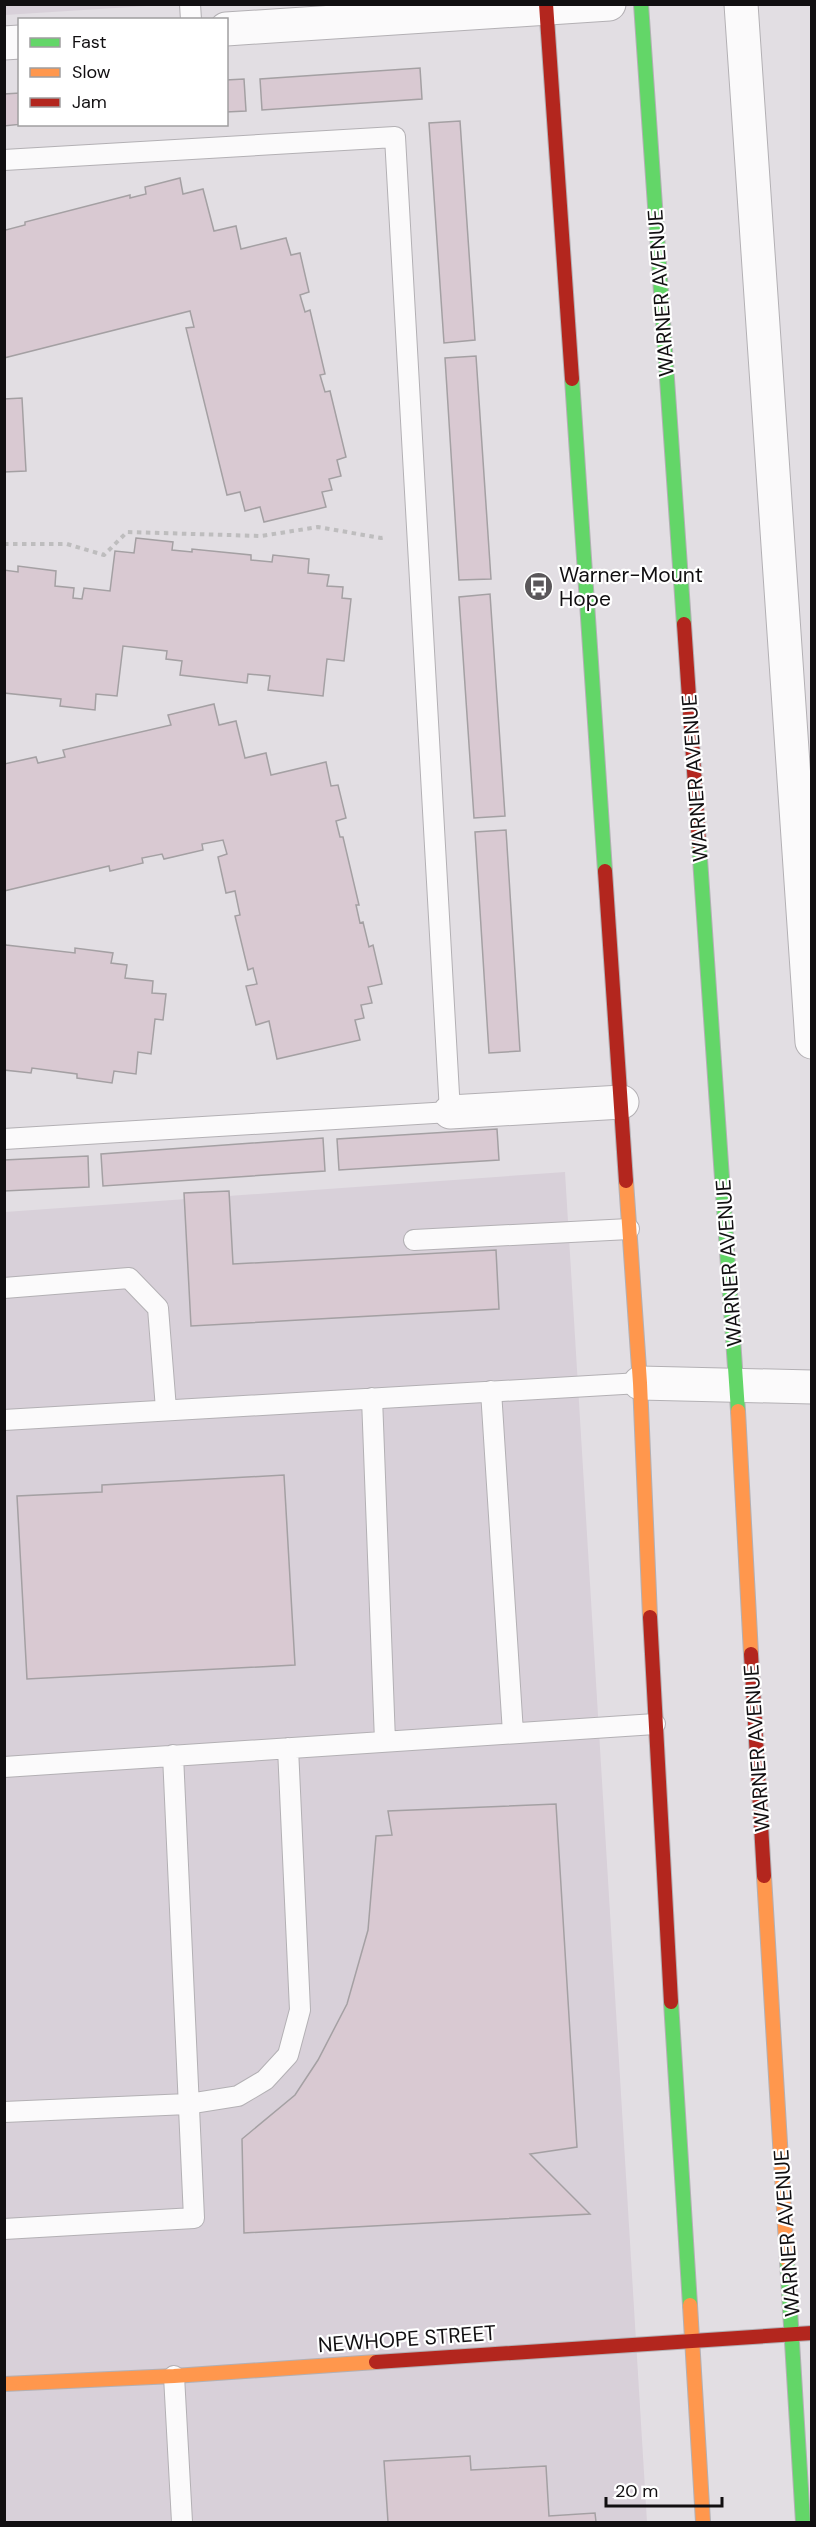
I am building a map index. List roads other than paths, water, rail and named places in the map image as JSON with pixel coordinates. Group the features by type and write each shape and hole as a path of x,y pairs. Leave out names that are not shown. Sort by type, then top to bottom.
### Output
{"main road":[{"name":"WARNER AVENUE","path":"641,4 737,1386 750,1642 794,2334 803,2523"},
{"path":"546,6 640,1383 655,1724 703,2523"},
{"name":"NEWHOPE STREET","path":"4,2384 174,2376 812,2332"}],"street":[{"path":"228,29 546,6 609,4"},
{"path":"741,4 812,1042"},
{"path":"450,1112 622,1101"},
{"path":"640,1383 812,1387"}],"lane":[{"path":"4,160 395,137 450,1112 4,1139"},
{"path":"414,1240 629,1229"},
{"path":"4,1288 129,1278 158,1308 165,1409"},
{"path":"4,1420 640,1383"},
{"path":"491,1391 513,1733"},
{"path":"372,1398 385,1741"},
{"path":"4,1767 655,1724"},
{"path":"4,2112 188,2104 238,2096 265,2080 288,2055 300,2010 288,1748"},
{"path":"4,2229 194,2218 173,1755"},
{"path":"174,2376 182,2523"}],"place":[{"name":"Warner-Mount Hope","path":"538,587"}]}
